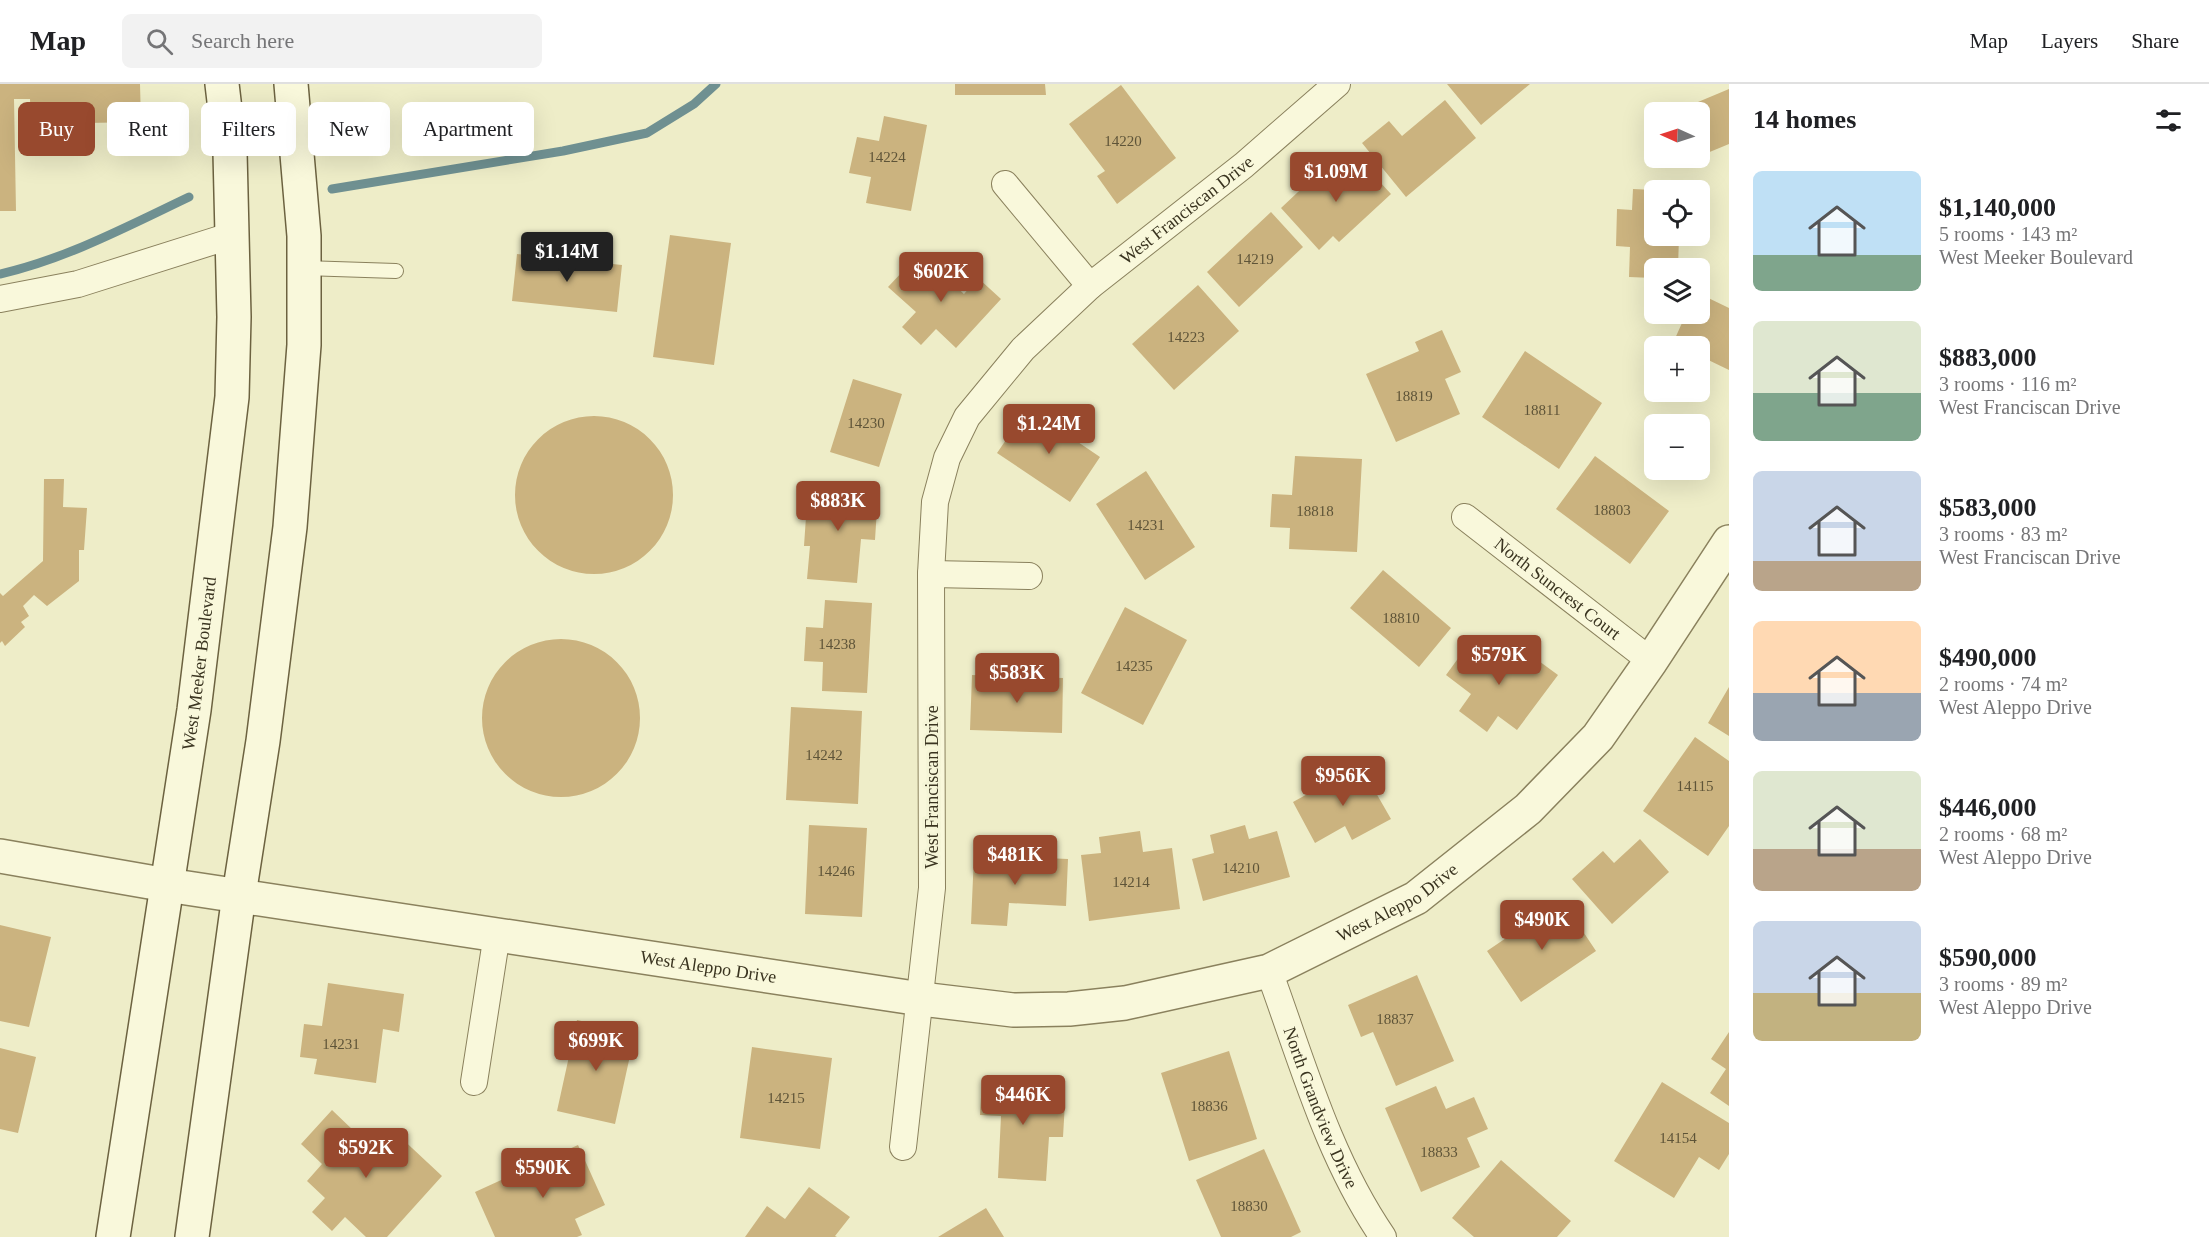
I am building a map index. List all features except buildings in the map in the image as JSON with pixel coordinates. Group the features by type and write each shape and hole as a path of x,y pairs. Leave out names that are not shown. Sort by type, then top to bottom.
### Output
{"main road":[{"name":"West Meeker Boulevard","path":"113,1237 194,711 232,397 233,235 230,152 222,84"},
{"path":"192,1237 263,741 290,527 304,345 304,236 297,131 291,84"},
{"name":"West Aleppo Drive","path":"0,856 167,885 921,999 1013,1010 1069,1009 1125,1003 1269,971 1416,898 1528,809 1598,736 1651,661 1729,542"}],"street":[{"name":"West Franciscan Drive","path":"921,999 933,888 931,574 935,502 947,458 967,417 1023,349 1090,286 1244,165 1337,84"},
{"path":"1005,184 1090,286"},
{"path":"0,299 78,284 233,235"},
{"name":"North Suncrest Court","path":"1465,517 1651,661"},
{"path":"931,574 1029,576"},
{"path":"474,1082 497,934"},
{"name":"North Grandview Drive","path":"1269,971 1331,1141 1364,1206 1383,1237"},
{"path":"903,1147 921,999"}],"lane":[{"path":"304,268 396,271"}],"waterway":[{"path":"332,189 563,151 647,133 694,104 716,84"},
{"path":"0,274 73,251 189,197"}]}
